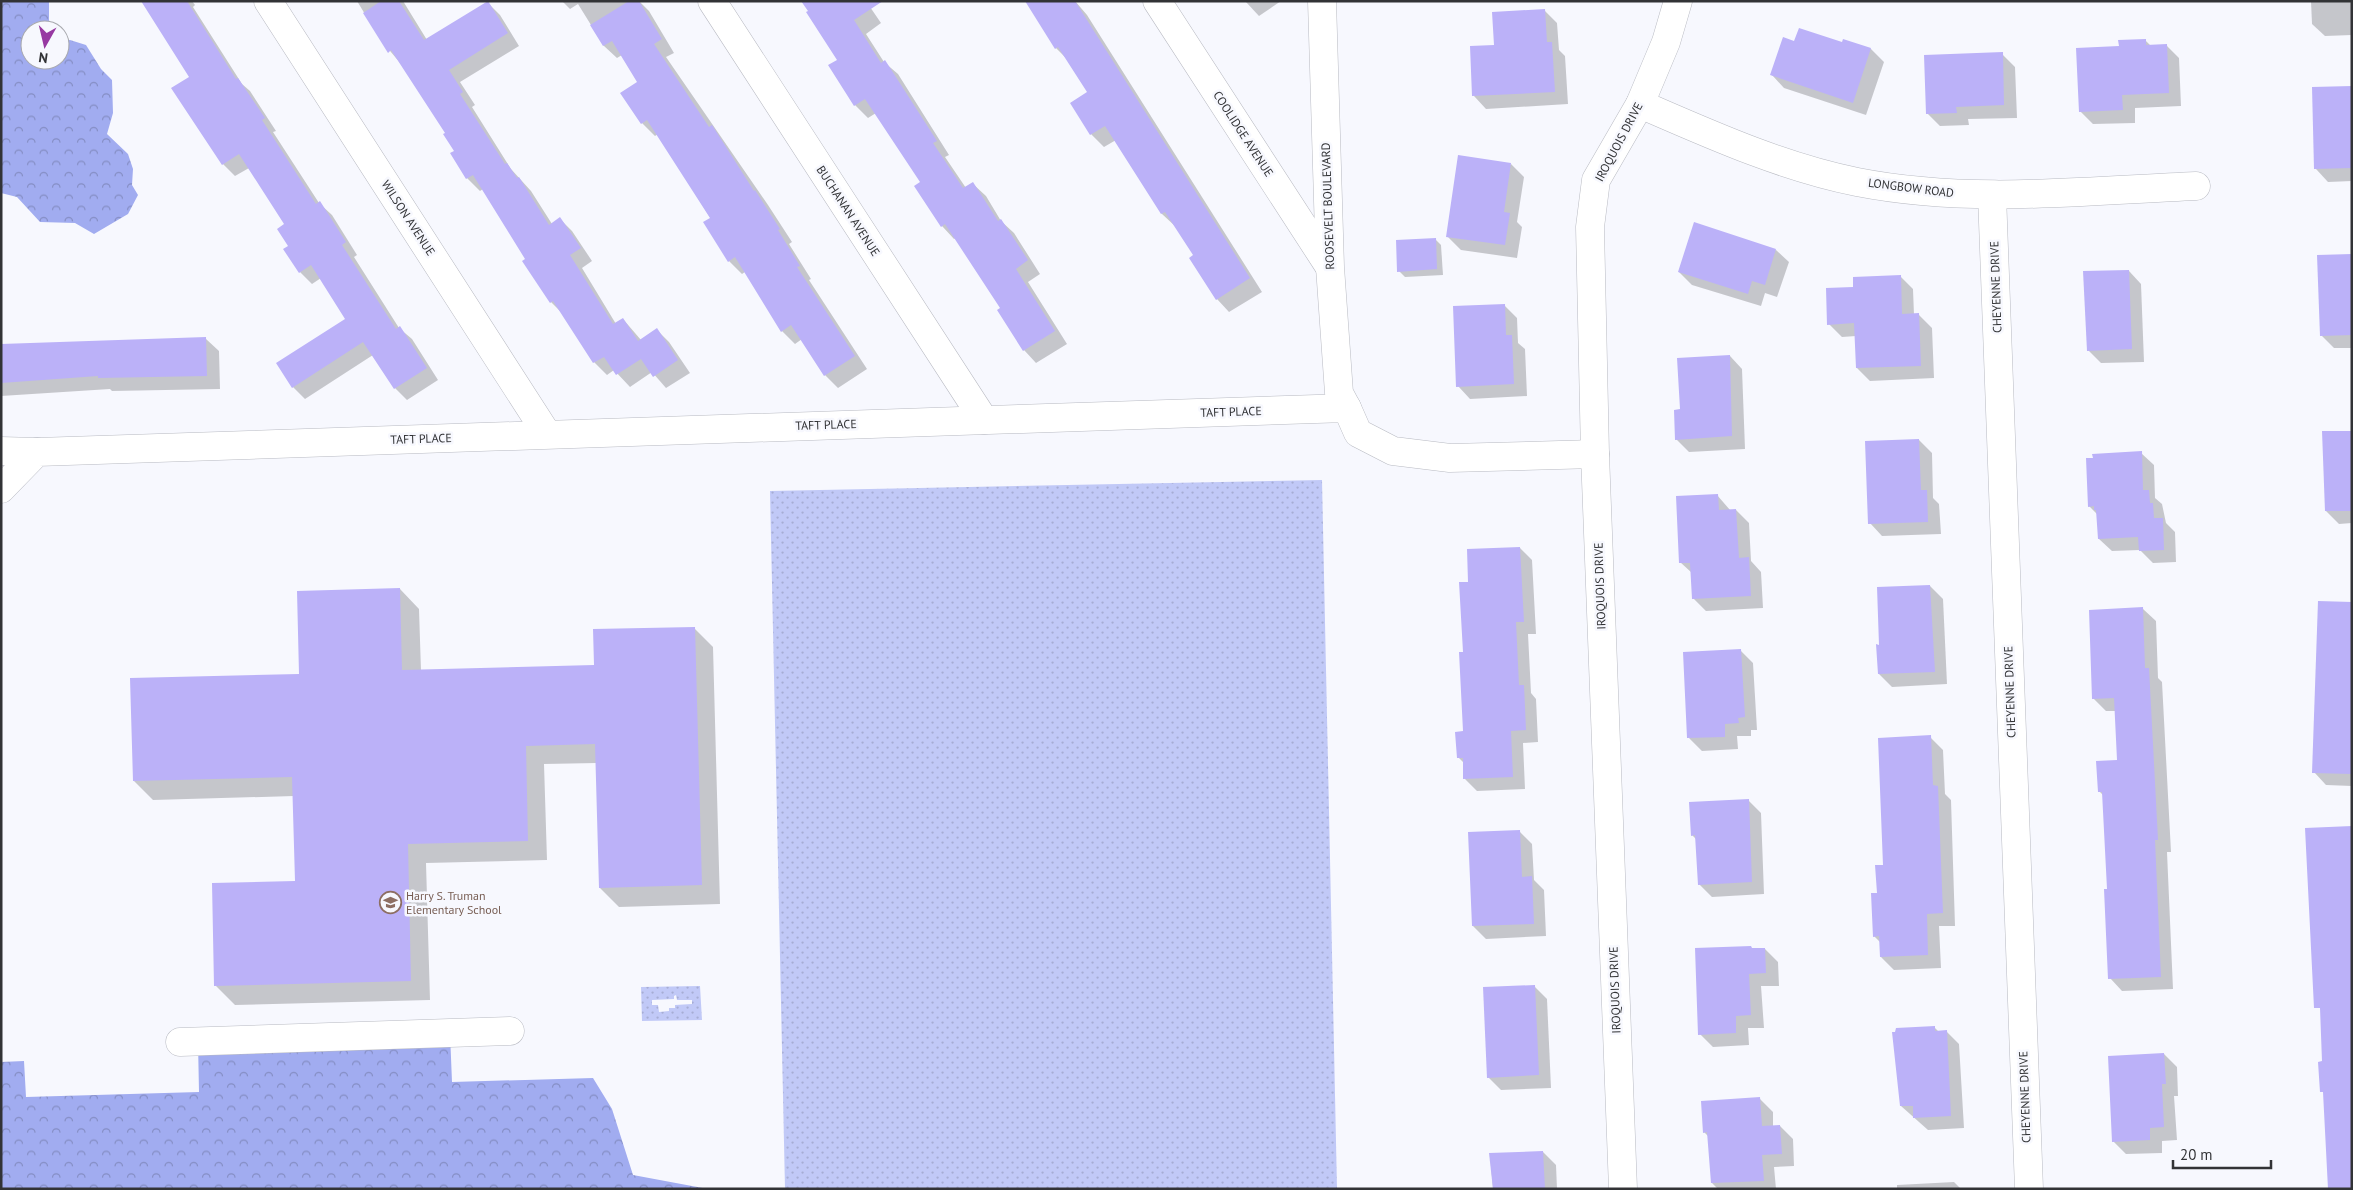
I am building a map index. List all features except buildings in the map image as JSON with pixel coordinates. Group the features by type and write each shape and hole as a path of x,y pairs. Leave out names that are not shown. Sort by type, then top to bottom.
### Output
{"street":[{"name":"WILSON AVENUE","path":"268,1 547,434"},
{"name":"BUCHANAN AVENUE","path":"712,1 984,420"},
{"name":"COOLIDGE AVENUE","path":"1157,1 1330,267"},
{"name":"ROOSEVELT BOULEVARD","path":"1322,1 1330,267 1339,393 1346,408"},
{"name":"IROQUOIS DRIVE","path":"1623,1189 1595,454 1590,227 1596,180 1640,104 1666,42 1678,1"},
{"name":"LONGBOW ROAD","path":"1640,104 1726,140 1814,172 1900,188 1946,194 1992,195 2196,186"},
{"name":"CHEYENNE DRIVE","path":"1992,195 2029,1189"},
{"name":"TAFT PLACE","path":"1,451 36,452 1346,408"},
{"path":"1346,408 1358,433 1393,450 1450,458 1595,454"},
{"path":"1,489 36,452"},
{"path":"180,1042 510,1031"}],"green space":[{"path":"1,1 49,1 49,20 20,20 20,70 70,70 70,40 86,45 101,69 112,80 113,113 107,134 128,154 133,169 132,185 138,195 128,214 94,234 75,223 40,222 17,197 1,193"},
{"path":"450,1033 452,1082 593,1078 612,1109 633,1175 708,1189 1,1189 1,1062 24,1061 26,1097 199,1092 198,1042"}],"shaded area":[{"path":"1322,480 1337,1189 785,1189 770,491"},
{"path":"700,986 702,1020 642,1021 641,987","holes":["676,995 677,1000 692,1000 692,1004 675,1005 675,1008 669,1008 669,1011 659,1012 658,1005 652,1005 652,1000 674,999"]}],"place":[{"name":"Harry S. Truman Elementary School","path":"390,903"}]}
